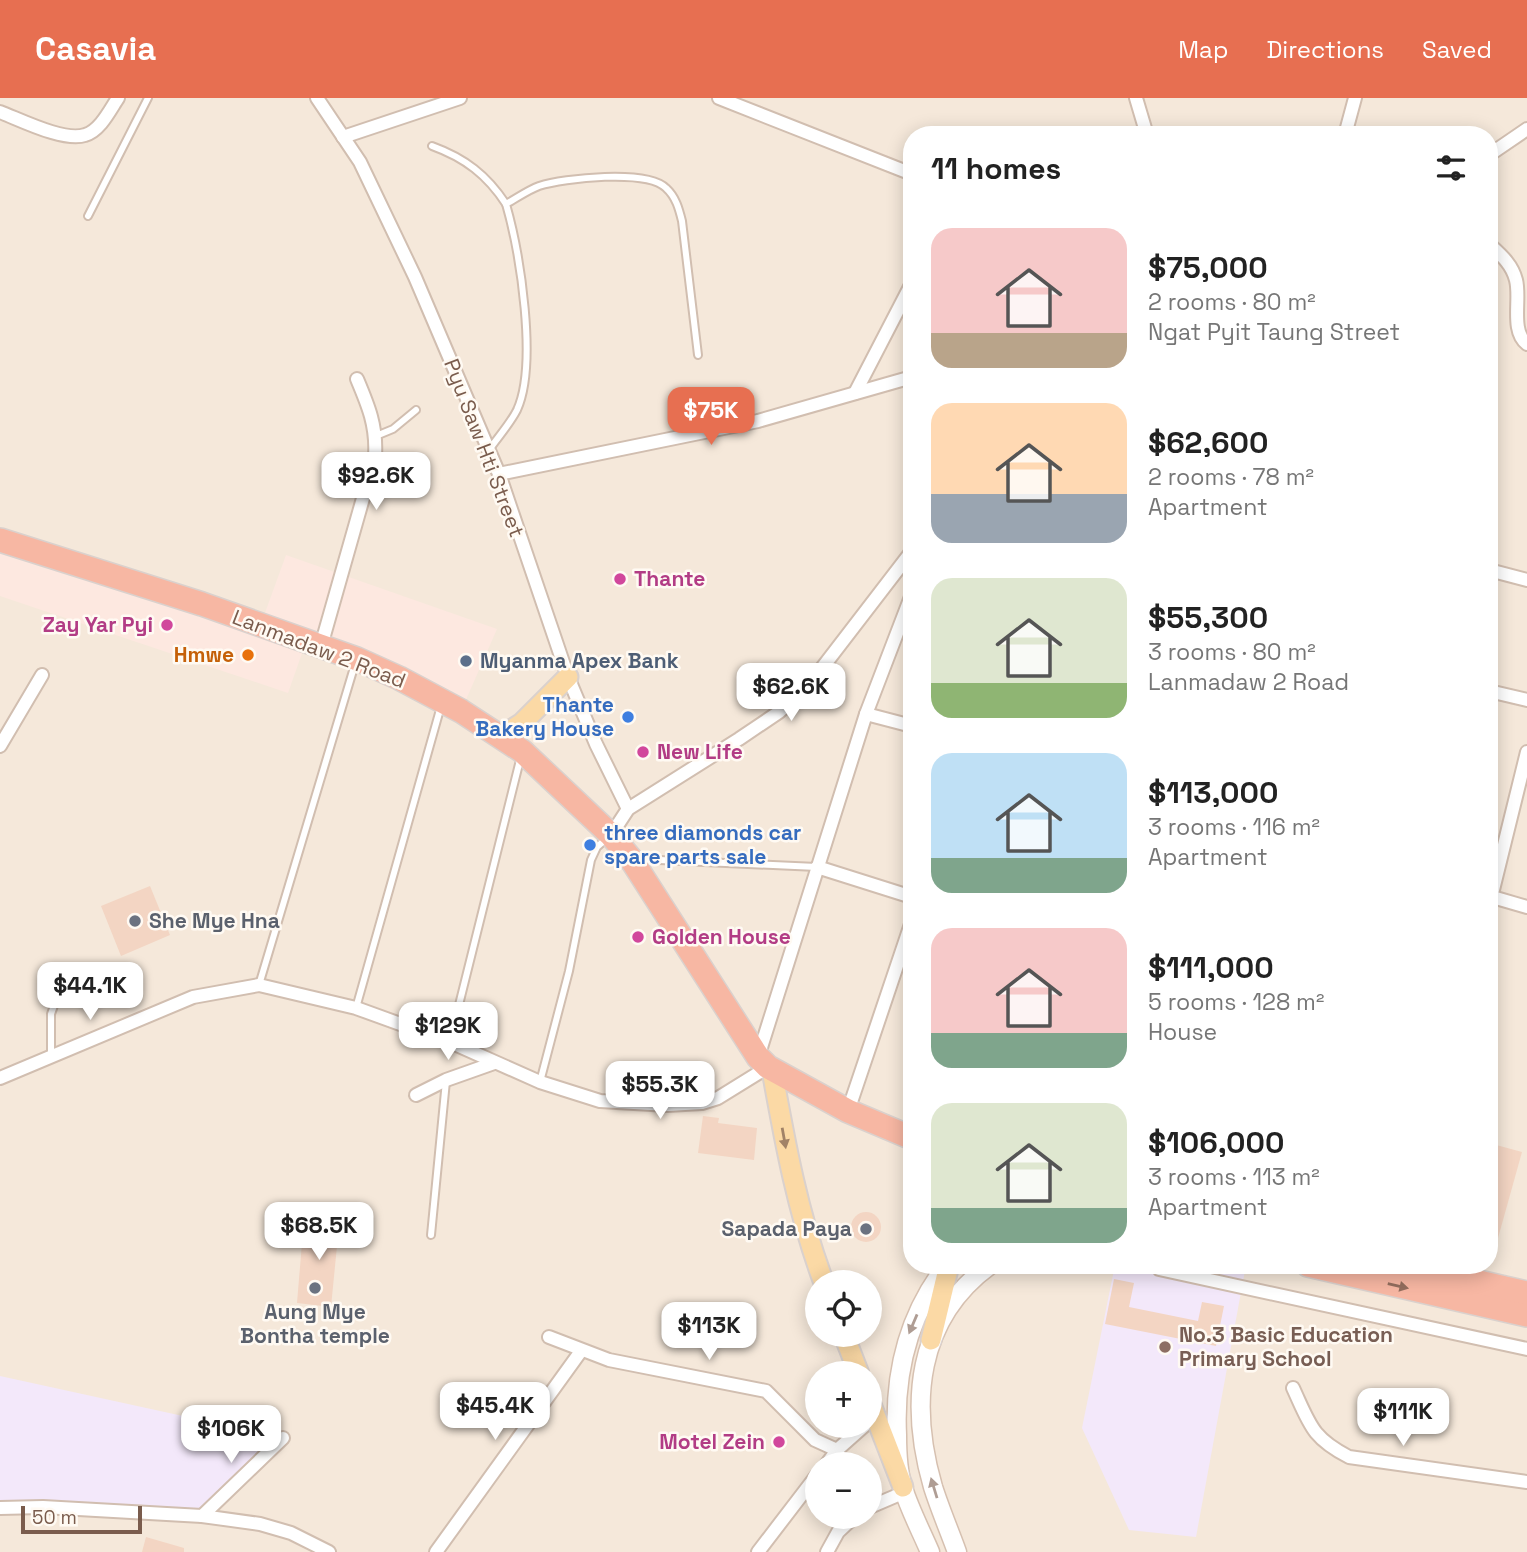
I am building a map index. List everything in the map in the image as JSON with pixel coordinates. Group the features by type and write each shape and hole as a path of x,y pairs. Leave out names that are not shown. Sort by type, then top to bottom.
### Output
{"highway":[{"name":"Lanmadaw 2 Road","path":"0,540 202,604 357,659 443,701 522,751 611,835 631,859 766,1065"},
{"path":"766,1065 848,1111 903,1135"},
{"path":"1347,1274 1527,1315"},
{"path":"1444,1274 1527,1293"}],"main road":[{"path":"500,737 522,723 568,677"},
{"path":"766,1065 790,1170 820,1270"},
{"path":"904,1489 896,1416 898,1380 904,1351 920,1308 942,1274"},
{"path":"946,1274 923,1369 920,1402 922,1436 933,1487 957,1552"},
{"path":"931,1340 940,1318 956,1296 978,1274"},
{"path":"880,1438 930,1552"}],"street":[{"path":"0,112 69,136 84,136 94,130 117,98"},
{"name":"Pyu Saw Hti Street","path":"317,98 360,162 415,277 499,474 568,677 596,744 628,809"},
{"path":"343,137 460,98"},
{"path":"719,98 903,170"},
{"path":"1347,126 1355,98"},
{"path":"1139,100 1145,126"},
{"path":"1498,149 1527,130"},
{"path":"1498,253 1510,264 1516,278 1518,331 1520,339 1527,344"},
{"path":"855,393 903,300"},
{"path":"321,646 375,456 376,436 372,416 357,379"},
{"path":"499,474 758,421 903,380"},
{"path":"611,835 628,809 739,739 779,712 799,694 832,658 903,563"},
{"path":"1498,572 1527,580"},
{"path":"0,1079 193,997 259,985 356,1008 450,1042 540,1082 600,1101 668,1105 702,1103 718,1098 766,1065 817,867 866,714 903,617"},
{"path":"0,746 42,675"},
{"path":"1498,693 1527,700"},
{"path":"866,714 903,724"},
{"path":"1498,867 1527,752"},
{"path":"817,867 903,894"},
{"path":"1498,901 1527,907"},
{"path":"848,1111 903,948"},
{"path":"416,1095 446,1080 494,1063"},
{"path":"1182,1274 1527,1349"},
{"path":"549,1337 609,1360 766,1391 815,1440 837,1450 849,1438"},
{"path":"436,1552 581,1351"},
{"path":"1293,1388 1312,1429 1326,1446 1349,1457 1527,1482"},
{"path":"202,1516 283,1438"},
{"path":"882,1501 904,1489"},
{"path":"758,1552 805,1491"},
{"path":"0,1508 43,1507 202,1516 260,1524 291,1533 329,1552"},
{"path":"827,1552 841,1529"}],"lane":[{"path":"88,216 148,98"},
{"path":"432,146 452,153 480,171 493,184 506,205 523,289 527,371 516,412 489,450"},
{"path":"506,205 537,187 561,181 608,176 649,180 665,186 676,201 682,221 698,355"},
{"path":"376,436 393,429 416,410"},
{"path":"259,985 357,659"},
{"path":"356,1008 443,701"},
{"path":"450,1042 522,751"},
{"path":"540,1082 569,971 591,860 597,846 611,835"},
{"path":"631,859 817,867"},
{"path":"51,1056 51,1014 66,972"},
{"path":"430,1235 446,1080"}],"shaded area":[{"path":"0,98 1527,98 1527,1552 0,1552"},
{"path":"0,535 262,621 286,555 497,629 461,711 307,639 288,693 0,596"},
{"name":"No.3 Basic Education Primary School","path":"1113,1274 1244,1274 1196,1537 1129,1530 1082,1428"},
{"path":"0,1376 283,1438 202,1516 0,1508"}],"building":[{"path":"150,886 170,935 121,956 101,906"},
{"path":"703,1116 719,1118 718,1123 757,1128 754,1160 698,1153"},
{"path":"1498,1145 1522,1152 1498,1238"},
{"path":"319,1205 337,1208 330,1246 337,1246 331,1307 297,1303 302,1243 312,1244"},
{"name":"Sapada Paya","path":"866,1212 872,1213 880,1221 880,1233 872,1241 866,1242 860,1241 852,1233 851,1227 852,1221 860,1213"},
{"path":"1114,1279 1134,1283 1129,1307 1198,1321 1202,1302 1224,1306 1216,1346 1105,1324"},
{"path":"146,1537 184,1548 184,1552 142,1552"}],"place":[{"name":"Thante","path":"620,579"},
{"name":"Zay Yar Pyi","path":"167,625"},
{"name":"Hmwe","path":"248,655"},
{"name":"Myanma Apex Bank","path":"466,661"},
{"name":"Thante Bakery House","path":"628,717"},
{"name":"New Life","path":"643,752"},
{"name":"three diamonds car spare parts sale","path":"590,845"},
{"name":"She Mye Hna","path":"135,921"},
{"name":"Golden House","path":"638,937"},
{"name":"Sapada Paya","path":"866,1229"},
{"name":"Aung Mye Bontha temple","path":"315,1288"},
{"name":"No.3 Basic Education Primary School","path":"1165,1347"},
{"name":"Motel Zein","path":"779,1442"}]}
